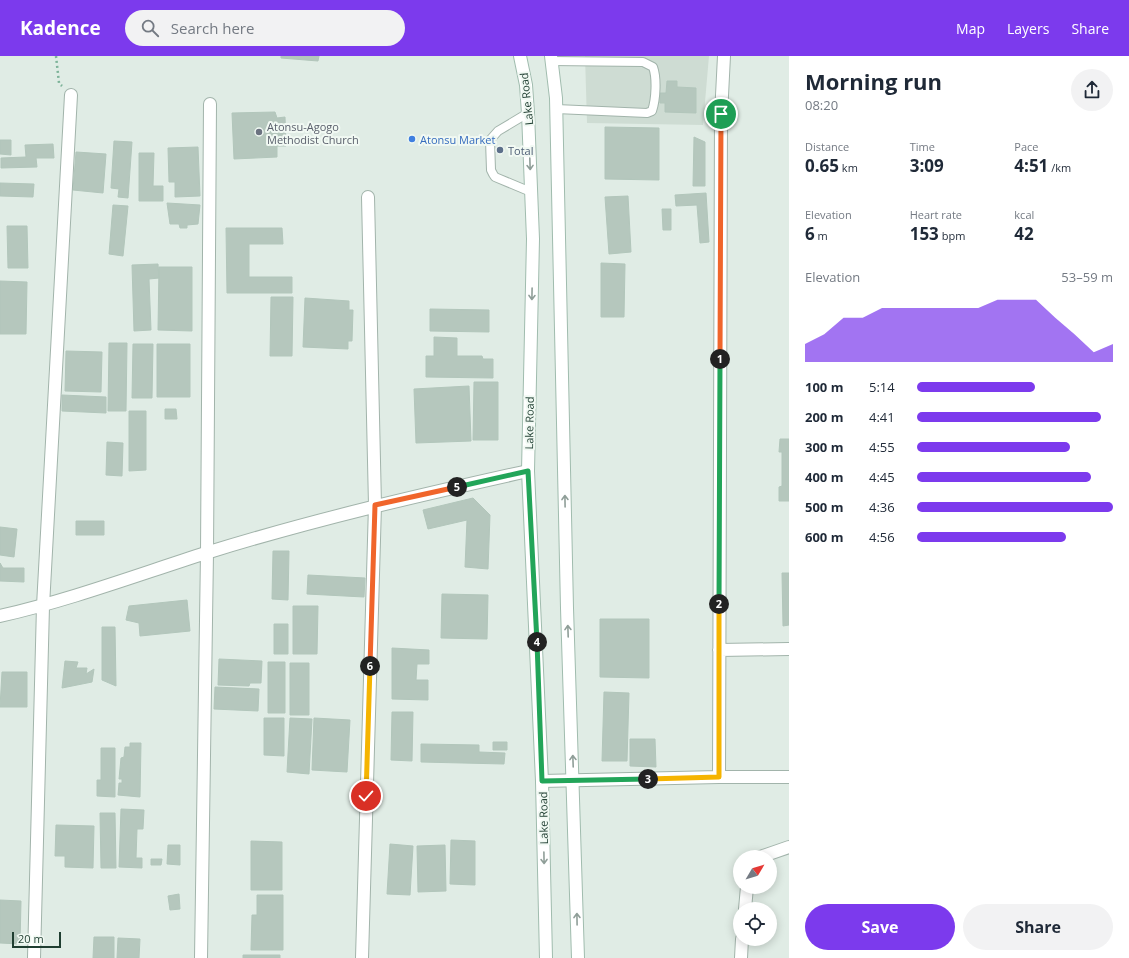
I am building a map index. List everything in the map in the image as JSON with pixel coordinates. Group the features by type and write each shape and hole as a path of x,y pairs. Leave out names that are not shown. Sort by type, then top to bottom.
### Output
{"street":[{"name":"Lake Road","path":"520,56 526,85 528,113 533,239 528,471 542,781 546,958"},
{"path":"719,777 721,114 724,56"},
{"path":"551,58 556,110 567,608 578,958"},
{"path":"34,958 43,606 71,95"},
{"path":"201,958 210,104"},
{"path":"362,958 375,505 368,197"},
{"path":"0,616 43,606 206,553 375,505 528,471"},
{"path":"719,650 789,649"},
{"path":"542,781 789,777"},
{"path":"777,851 789,847"},
{"path":"741,958 742,946"}],"lane":[{"path":"551,58 643,62 653,67 655,72 654,105 652,111 647,113 556,110"},
{"path":"528,113 498,131 490,140 490,170 496,177 531,192"}],"path":[{"path":"56,56 59,82 71,95"}],"shaded area":[{"path":"585,56 709,56 703,125 587,123"}],"building":[{"path":"281,56 319,56 318,61 281,58"},
{"path":"667,81 677,81 677,87 696,88 696,113 665,112 665,103 660,103 660,93 666,93"},
{"name":"Atonsu-Agogo Methodist Church","path":"275,112 277,118 285,117 286,146 277,146 277,157 234,159 232,113"},
{"path":"605,127 659,128 659,180 605,179"},
{"path":"694,137 705,142 705,186 693,186"},
{"path":"0,140 11,140 11,155 0,154"},
{"path":"114,141 132,142 128,198 118,197 119,189 111,188"},
{"path":"53,144 54,158 36,158 37,167 1,168 1,158 26,157 25,145"},
{"path":"198,147 200,196 175,197 175,182 169,182 168,148"},
{"path":"76,152 106,154 103,193 73,190"},
{"path":"139,153 154,153 153,186 163,186 163,201 139,201"},
{"path":"0,183 34,184 33,197 0,196"},
{"path":"706,193 709,242 700,243 697,205 676,206 675,195"},
{"path":"628,196 631,252 609,254 605,197"},
{"path":"167,203 200,205 198,224 187,225 187,228 180,228 179,224 170,224"},
{"path":"113,205 128,206 123,256 109,254"},
{"path":"662,209 671,209 671,230 663,230"},
{"path":"7,226 27,226 28,268 8,268"},
{"path":"226,228 282,228 283,244 249,244 249,277 292,277 292,293 227,293"},
{"path":"601,263 625,264 624,317 601,317"},
{"path":"158,264 159,278 149,279 151,330 134,331 132,265"},
{"path":"159,267 192,267 192,331 158,330"},
{"path":"0,281 27,282 26,334 0,334"},
{"path":"271,297 293,297 292,356 270,356"},
{"path":"305,298 349,301 349,310 353,310 352,341 348,341 348,349 303,347"},
{"path":"430,309 489,310 489,332 430,331"},
{"path":"434,337 457,338 457,356 482,356 483,359 493,359 493,378 426,377 426,356 434,356"},
{"path":"109,343 127,343 126,411 108,411"},
{"path":"133,344 153,344 152,398 132,398"},
{"path":"157,344 190,344 190,397 157,397"},
{"path":"66,351 102,352 101,392 65,391"},
{"path":"474,382 498,382 498,440 473,440"},
{"path":"469,386 471,441 416,443 414,389"},
{"path":"62,395 106,397 106,413 62,411"},
{"path":"165,409 176,409 177,419 165,419"},
{"path":"129,411 146,411 146,470 129,471"},
{"path":"780,439 789,439 789,501 779,501 779,487 782,486 782,452 779,452"},
{"path":"107,442 123,443 122,476 106,475"},
{"path":"473,498 490,515 488,569 465,567 467,520 428,529 423,510"},
{"path":"76,521 104,521 104,535 76,535"},
{"path":"0,527 17,529 14,557 0,555"},
{"path":"273,551 289,551 288,600 272,599"},
{"path":"0,563 3,568 24,568 24,582 0,581"},
{"path":"782,573 789,573 789,625 783,626"},
{"path":"308,575 365,578 364,597 307,594"},
{"path":"442,594 488,595 487,639 441,638"},
{"path":"187,600 190,631 140,636 139,623 126,620 129,606"},
{"path":"293,606 318,606 317,654 293,654"},
{"path":"600,619 649,619 649,678 600,677"},
{"path":"274,624 288,624 288,654 274,654"},
{"path":"102,627 115,627 116,686 102,680"},
{"path":"392,648 429,650 429,664 417,664 416,680 428,680 428,700 392,699"},
{"path":"219,659 262,661 261,683 250,683 249,686 218,685"},
{"path":"65,661 78,662 76,668 87,668 86,674 94,669 92,682 62,688"},
{"path":"268,662 285,662 285,713 268,713"},
{"path":"290,663 309,663 309,715 290,715"},
{"path":"2,672 27,672 27,707 0,707"},
{"path":"215,687 259,689 258,711 214,709"},
{"path":"604,692 629,693 627,761 602,761"},
{"path":"392,712 413,712 412,761 391,760"},
{"path":"264,718 284,718 284,756 264,755"},
{"path":"290,718 312,719 309,774 287,772"},
{"path":"314,718 350,720 347,772 312,770"},
{"path":"630,739 655,739 656,767 630,766"},
{"path":"493,742 507,742 507,750 493,750"},
{"path":"130,743 141,743 140,797 118,795 119,783 122,783 122,779 119,779 121,758 124,757 125,747 130,747"},
{"path":"421,744 479,745 479,752 505,753 504,764 421,762"},
{"path":"101,748 115,748 115,797 97,796 97,780 101,780"},
{"path":"121,809 144,810 143,829 137,829 136,858 142,858 142,868 119,867"},
{"path":"100,813 115,813 116,868 101,868"},
{"path":"56,825 94,826 93,868 65,867 65,856 55,856"},
{"path":"451,840 475,841 475,885 450,884"},
{"path":"251,841 282,842 282,890 251,890"},
{"path":"390,844 413,846 410,895 387,894"},
{"path":"168,845 180,845 180,865 167,864"},
{"path":"445,845 446,891 418,892 417,846"},
{"path":"151,859 162,859 161,865 151,865"},
{"path":"179,894 180,909 170,910 168,896"},
{"path":"257,895 283,895 283,950 251,950 252,915 257,915"},
{"path":"0,900 21,901 20,944 0,943"},
{"path":"94,937 114,937 114,958 93,958"},
{"path":"118,938 140,939 139,958 117,958"},
{"path":"243,955 280,955 280,958 243,958"}],"place":[{"name":"Atonsu-Agogo Methodist Church","path":"259,132"},
{"name":"Atonsu Market","path":"412,139"},
{"name":"Total","path":"500,150"}],"route":[{"path":"366,796 375,505 528,471 542,781 719,777 721,114"}]}
